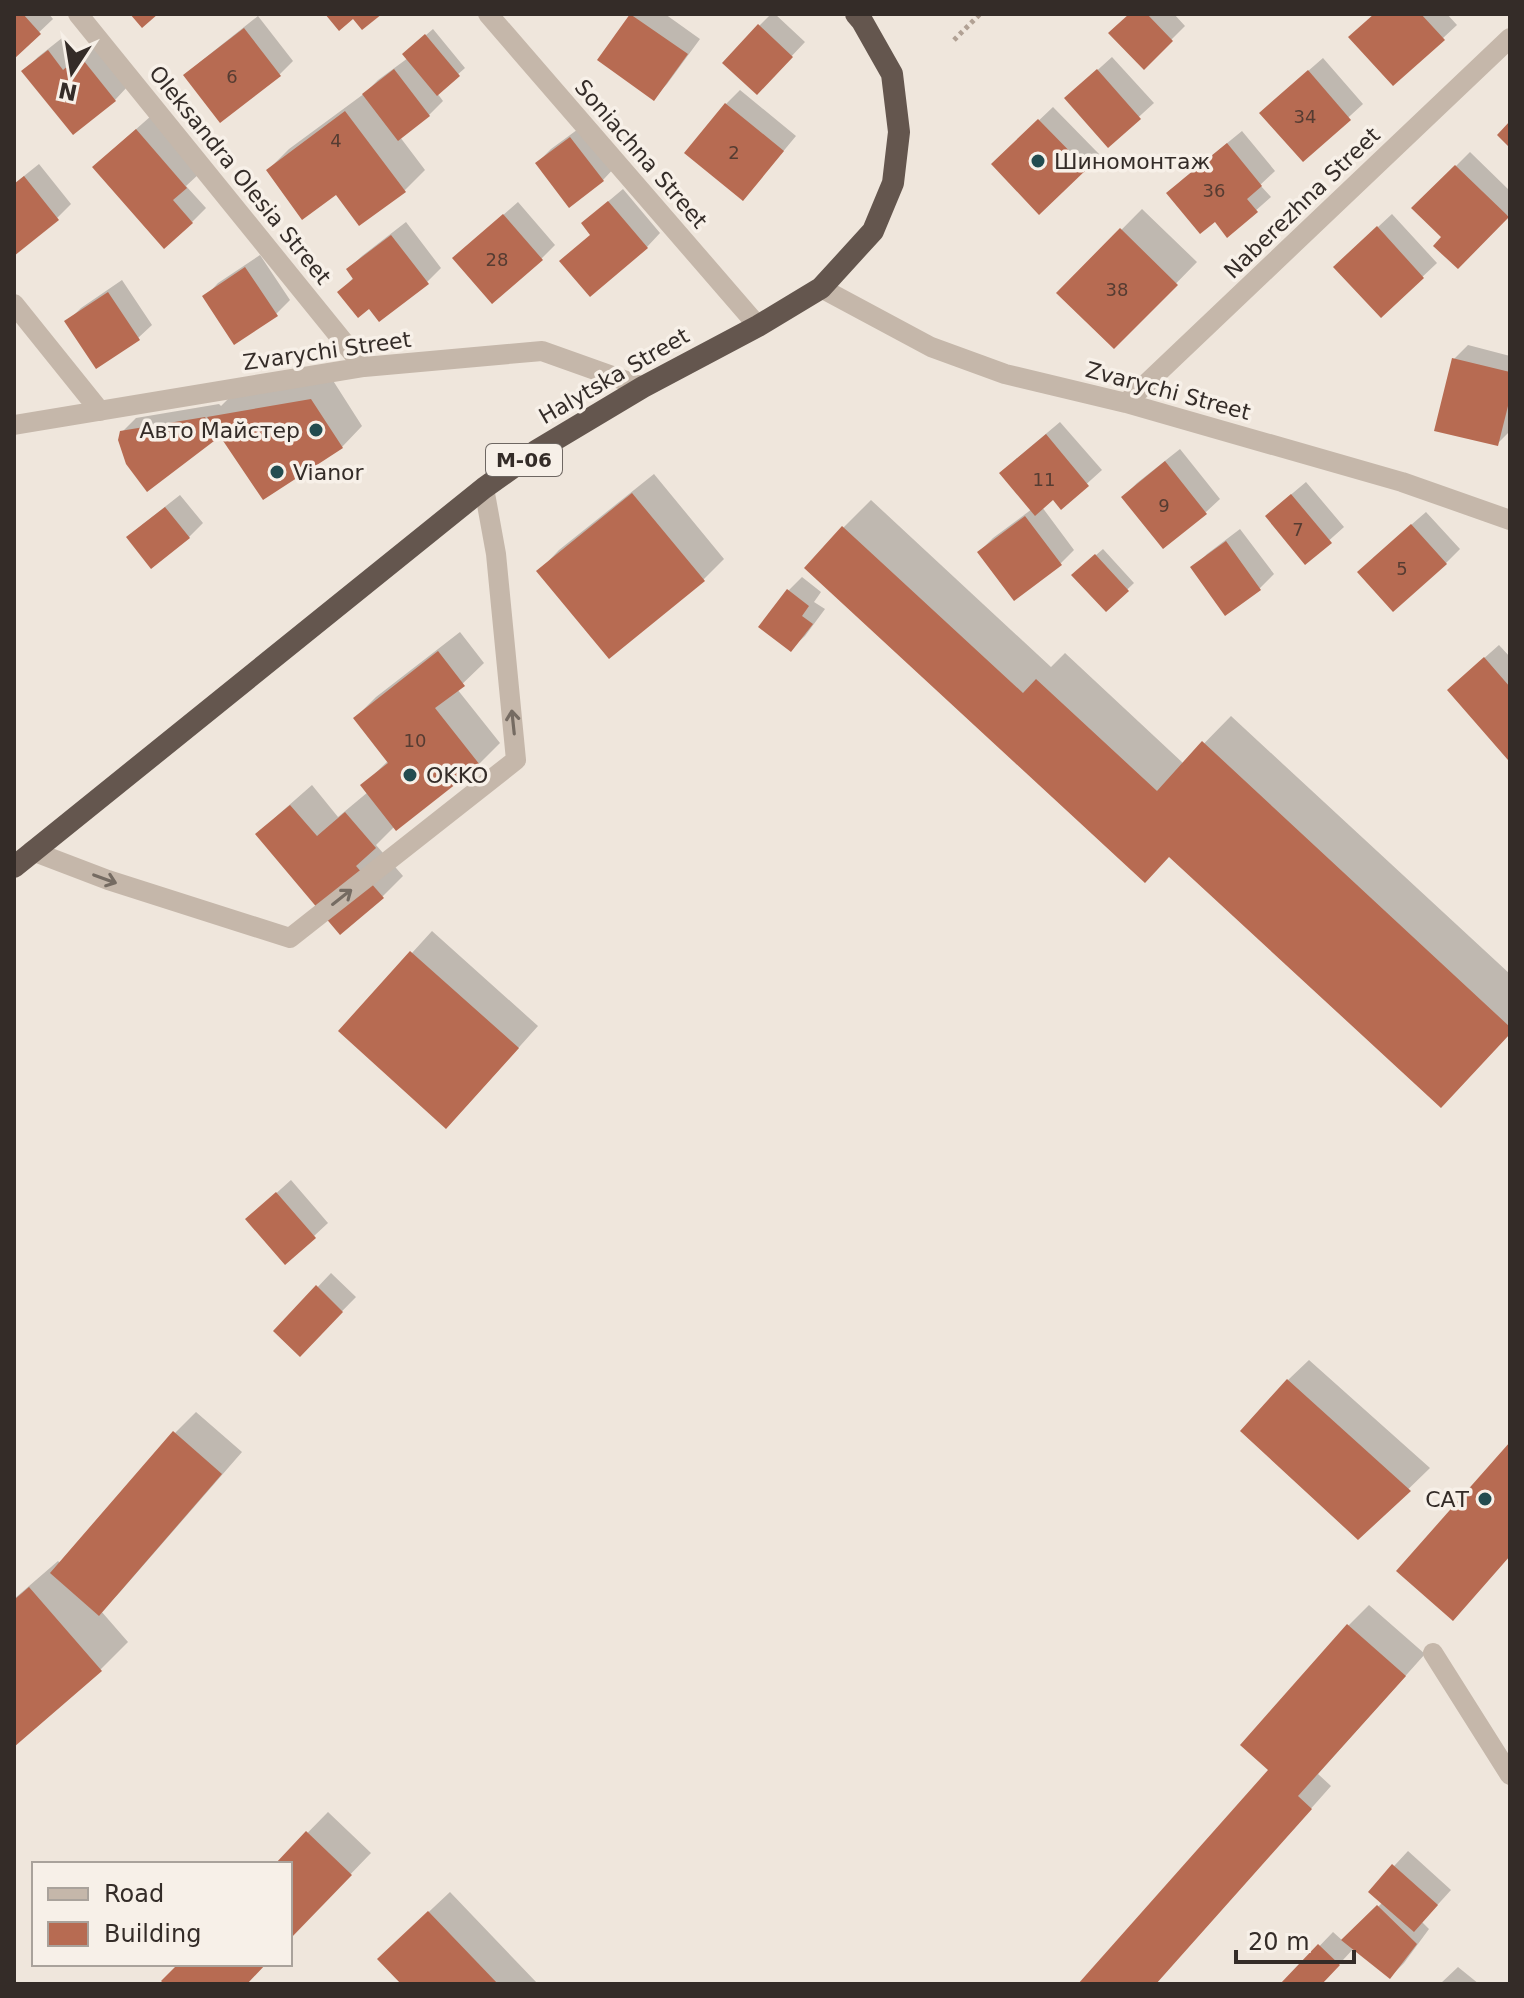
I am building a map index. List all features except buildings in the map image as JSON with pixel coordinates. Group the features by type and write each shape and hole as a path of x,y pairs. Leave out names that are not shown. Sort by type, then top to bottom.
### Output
{"highway":[{"name":"Halytska Street","path":"14,867 484,488 536,451 643,387 758,326 821,288 873,231 893,183 899,132 892,74 856,14"}],"street":[{"name":"Oleksandra Olesia Street","path":"78,14 364,367"},
{"name":"Soniachna Street","path":"488,14 758,326"},
{"name":"Naberezhna Street","path":"1126,403 1510,38"},
{"name":"Zvarychi Street","path":"821,288 931,347 1005,374 1126,403 1402,482 1510,520"},
{"path":"14,304 100,411"},
{"name":"Zvarychi Street","path":"14,425 364,367 542,351 643,387"},
{"path":"32,851 108,880 290,938 516,760 496,554 484,488"},
{"path":"1433,1653 1510,1775"}],"path":[{"path":"954,40 980,14"}],"place":[{"name":"Шиномонтаж","path":"1038,161"},
{"name":"Авто Майстер","path":"316,430"},
{"name":"Vianor","path":"277,472"},
{"name":"OKKO","path":"410,775"},
{"name":"САТ","path":"1485,1499"}]}
